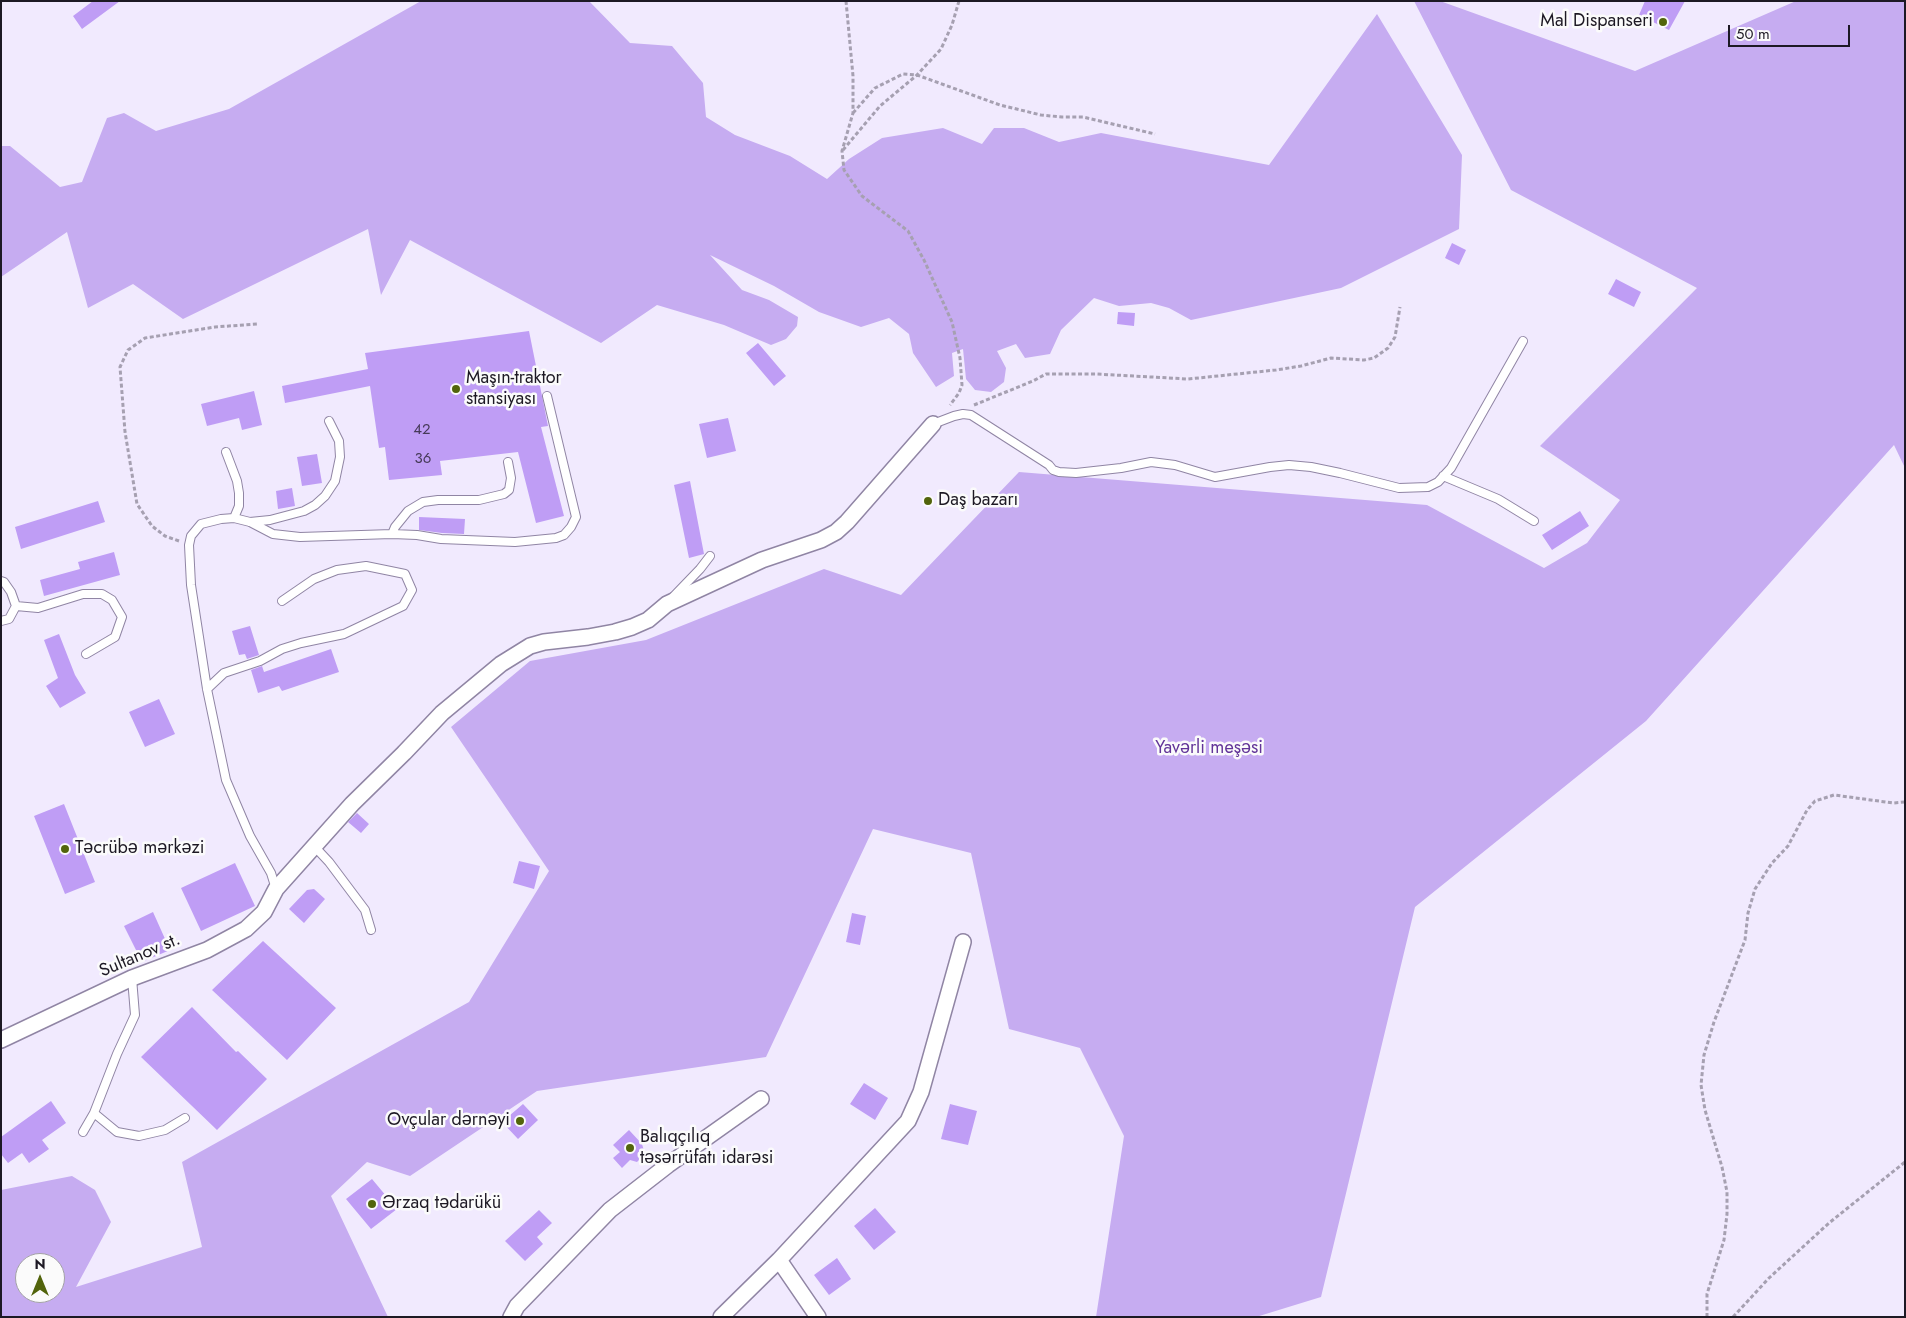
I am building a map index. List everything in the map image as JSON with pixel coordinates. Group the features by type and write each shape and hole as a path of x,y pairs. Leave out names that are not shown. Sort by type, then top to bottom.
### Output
{"street":[{"name":"Sultanov st.","path":"1,1040 132,978 207,950 246,929 264,912 276,889 352,804 442,713 500,664 530,646 544,642 588,637 632,627 648,620 667,604 762,560 821,540 836,532 847,522 933,424"},
{"path":"721,1317 779,1260 908,1121 922,1092 963,942"},
{"path":"511,1317 517,1306 610,1210 668,1165 760,1099"},
{"path":"779,1260 818,1317"}],"lane":[{"path":"933,424 954,416 971,415 1049,465 1053,470 1060,472 1076,473 1121,468 1151,462 1174,465 1215,477 1270,467 1311,467 1399,488 1414,489 1428,487 1438,482 1451,468 1523,341"},
{"path":"276,889 271,873 250,836 226,780 207,688 191,585 189,545 191,536 201,524 234,518 250,522 273,534 291,536 392,534 417,535 441,539 515,542 564,536 576,517 547,396"},
{"path":"250,522 270,520 304,511 315,505 325,496 335,481 340,457 339,442 329,421"},
{"path":"226,452 239,493 239,506 234,518"},
{"path":"392,534 395,527 408,511 423,502 479,500 504,494 509,490 511,478 508,462"},
{"path":"1443,476 1498,499 1534,521"},
{"path":"667,604 710,556"},
{"path":"207,688 224,674 260,661 282,649 344,634 403,606 412,590 405,574 366,566 338,570 314,580 282,601"},
{"path":"1,581 4,582 11,592 16,606"},
{"path":"16,606 38,608 83,594 102,594 112,600 122,617 115,637 86,654"},
{"path":"1,621 8,619 16,606"},
{"path":"314,846 329,862 366,910 371,930"},
{"path":"83,1132 94,1113 117,1054 135,1015 132,978"},
{"path":"94,1113 117,1132 139,1136 165,1130 185,1118"}],"path":[{"path":"846,1 853,76 853,114 842,151 844,170 862,196 908,231 924,260 952,322 960,358 962,385 954,400 933,424"},
{"path":"842,151 880,106 917,75 941,49 960,1"},
{"path":"853,114 875,88 903,74 917,75 1000,105 1041,115 1083,117 1154,134"},
{"path":"966,407 1046,374 1096,374 1188,379 1276,370 1331,358 1364,360 1374,358 1388,348 1395,337 1400,307"},
{"path":"189,545 165,536 152,526 137,504 125,432 120,367 128,350 145,338 206,328 256,324"},
{"path":"1707,1317 1707,1294 1724,1240 1727,1192 1722,1167 1705,1110 1702,1084 1704,1055 1714,1022 1745,940 1748,913 1755,889 1772,863 1788,846 1807,810 1815,800 1834,794 1893,803 1905,802"},
{"path":"1733,1317 1769,1278 1828,1223 1905,1162"}],"green space":[{"path":"421,1 589,1 630,43 672,46 703,83 706,117 735,135 790,156 827,179 849,159 882,138 943,128 982,144 994,128 1024,128 1059,142 1101,133 1269,165 1377,14 1462,155 1459,229 1341,288 1191,320 1169,308 1151,303 1119,306 1094,298 1061,330 1050,354 1025,358 1016,344 997,351 1006,368 1004,382 991,392 975,390 966,379 963,349 952,353 954,376 936,387 913,353 909,334 889,318 861,327 819,312 774,286 710,255 742,290 769,300 798,317 797,326 786,339 771,345 724,325 657,305 601,343 410,240 381,295 368,229 183,319 133,284 88,308 67,232 1,277 1,146 10,146 60,187 82,182 107,118 124,113 156,131 229,109"},
{"name":"Yavərli meşəsi","path":"1414,1 1440,1 1635,71 1796,1 1905,1 1905,468 1894,445 1646,721 1415,907 1321,1297 1256,1317 1096,1317 1124,1136 1080,1048 1009,1029 971,853 873,829 766,1057 537,1091 410,1176 367,1162 331,1196 388,1317 1,1317 1,1190 72,1176 95,1190 111,1222 76,1287 202,1247 182,1162 469,1002 549,871 451,727 530,661 646,640 824,569 901,595 1019,472 1427,505 1544,568 1587,543 1620,500 1540,446 1697,288 1511,190"}],"building":[{"path":"93,1 120,1 82,29 73,16"},
{"name":"Mal Dispanseri","path":"1645,1 1685,1 1669,30 1639,15"},
{"path":"1452,243 1466,250 1459,265 1445,258"},
{"path":"1616,279 1641,292 1634,307 1608,294"},
{"path":"1118,312 1135,313 1134,326 1117,324"},
{"name":"Maşın-traktor stansiyası","path":"529,331 548,426 541,427 564,516 536,523 518,452 440,461 442,475 389,480 385,447 379,448 370,386 285,403 282,386 368,369 365,353"},
{"path":"758,343 786,376 774,386 746,353"},
{"path":"254,391 262,425 242,430 239,418 207,426 201,404"},
{"path":"728,418 736,451 707,458 699,424"},
{"path":"317,454 322,483 302,486 297,457"},
{"path":"690,481 704,554 689,558 674,485"},
{"path":"292,488 295,506 278,509 276,491"},
{"path":"98,501 105,522 21,549 15,527"},
{"path":"1580,511 1589,526 1552,550 1542,535"},
{"path":"419,517 465,519 464,534 419,530"},
{"path":"114,552 120,575 44,596 40,580 80,569 78,562"},
{"path":"250,626 259,655 247,659 245,654 239,655 232,631"},
{"path":"59,634 75,675 86,693 60,708 46,686 58,678 44,640"},
{"path":"331,649 339,672 282,691 279,686 258,693 251,670 262,666 264,672"},
{"path":"159,699 175,734 145,747 129,712"},
{"name":"Təcrübə mərkəzi","path":"64,804 95,882 65,894 34,816"},
{"path":"357,813 369,824 361,833 348,822"},
{"path":"519,861 540,866 534,889 513,883"},
{"path":"235,863 255,906 201,931 181,888"},
{"path":"314,889 325,899 304,923 289,909 307,890"},
{"path":"153,912 170,950 142,962 124,926"},
{"path":"852,913 866,916 860,945 846,942"},
{"path":"263,941 336,1008 287,1060 212,990"},
{"path":"192,1007 236,1052 238,1051 267,1079 217,1130 141,1057"},
{"path":"864,1083 888,1098 875,1120 850,1104"},
{"path":"51,1101 66,1123 42,1140 49,1149 29,1163 22,1153 8,1163 1,1154 1,1137"},
{"name":"Ovçular dərnəyi","path":"523,1104 538,1120 518,1139 502,1122"},
{"path":"950,1104 977,1111 968,1145 941,1139"},
{"name":"Balıqçılıq təsərrüfatı idarəsi","path":"629,1130 642,1144 645,1154 637,1162 630,1160 622,1168 613,1158 620,1152 613,1145"},
{"name":"Ərzaq tədarükü","path":"372,1179 397,1209 371,1229 346,1199"},
{"path":"875,1208 896,1232 874,1250 854,1226"},
{"path":"539,1210 552,1223 537,1237 543,1244 525,1261 505,1241"},
{"path":"837,1258 851,1279 829,1295 814,1275"}],"place":[{"name":"Mal Dispanseri","path":"1663,22"},
{"name":"Maşın-traktor stansiyası","path":"456,389"},
{"name":"Daş bazarı","path":"928,501"},
{"name":"Təcrübə mərkəzi","path":"65,849"},
{"name":"Ovçular dərnəyi","path":"520,1121"},
{"name":"Balıqçılıq təsərrüfatı idarəsi","path":"630,1148"},
{"name":"Ərzaq tədarükü","path":"372,1204"}]}
